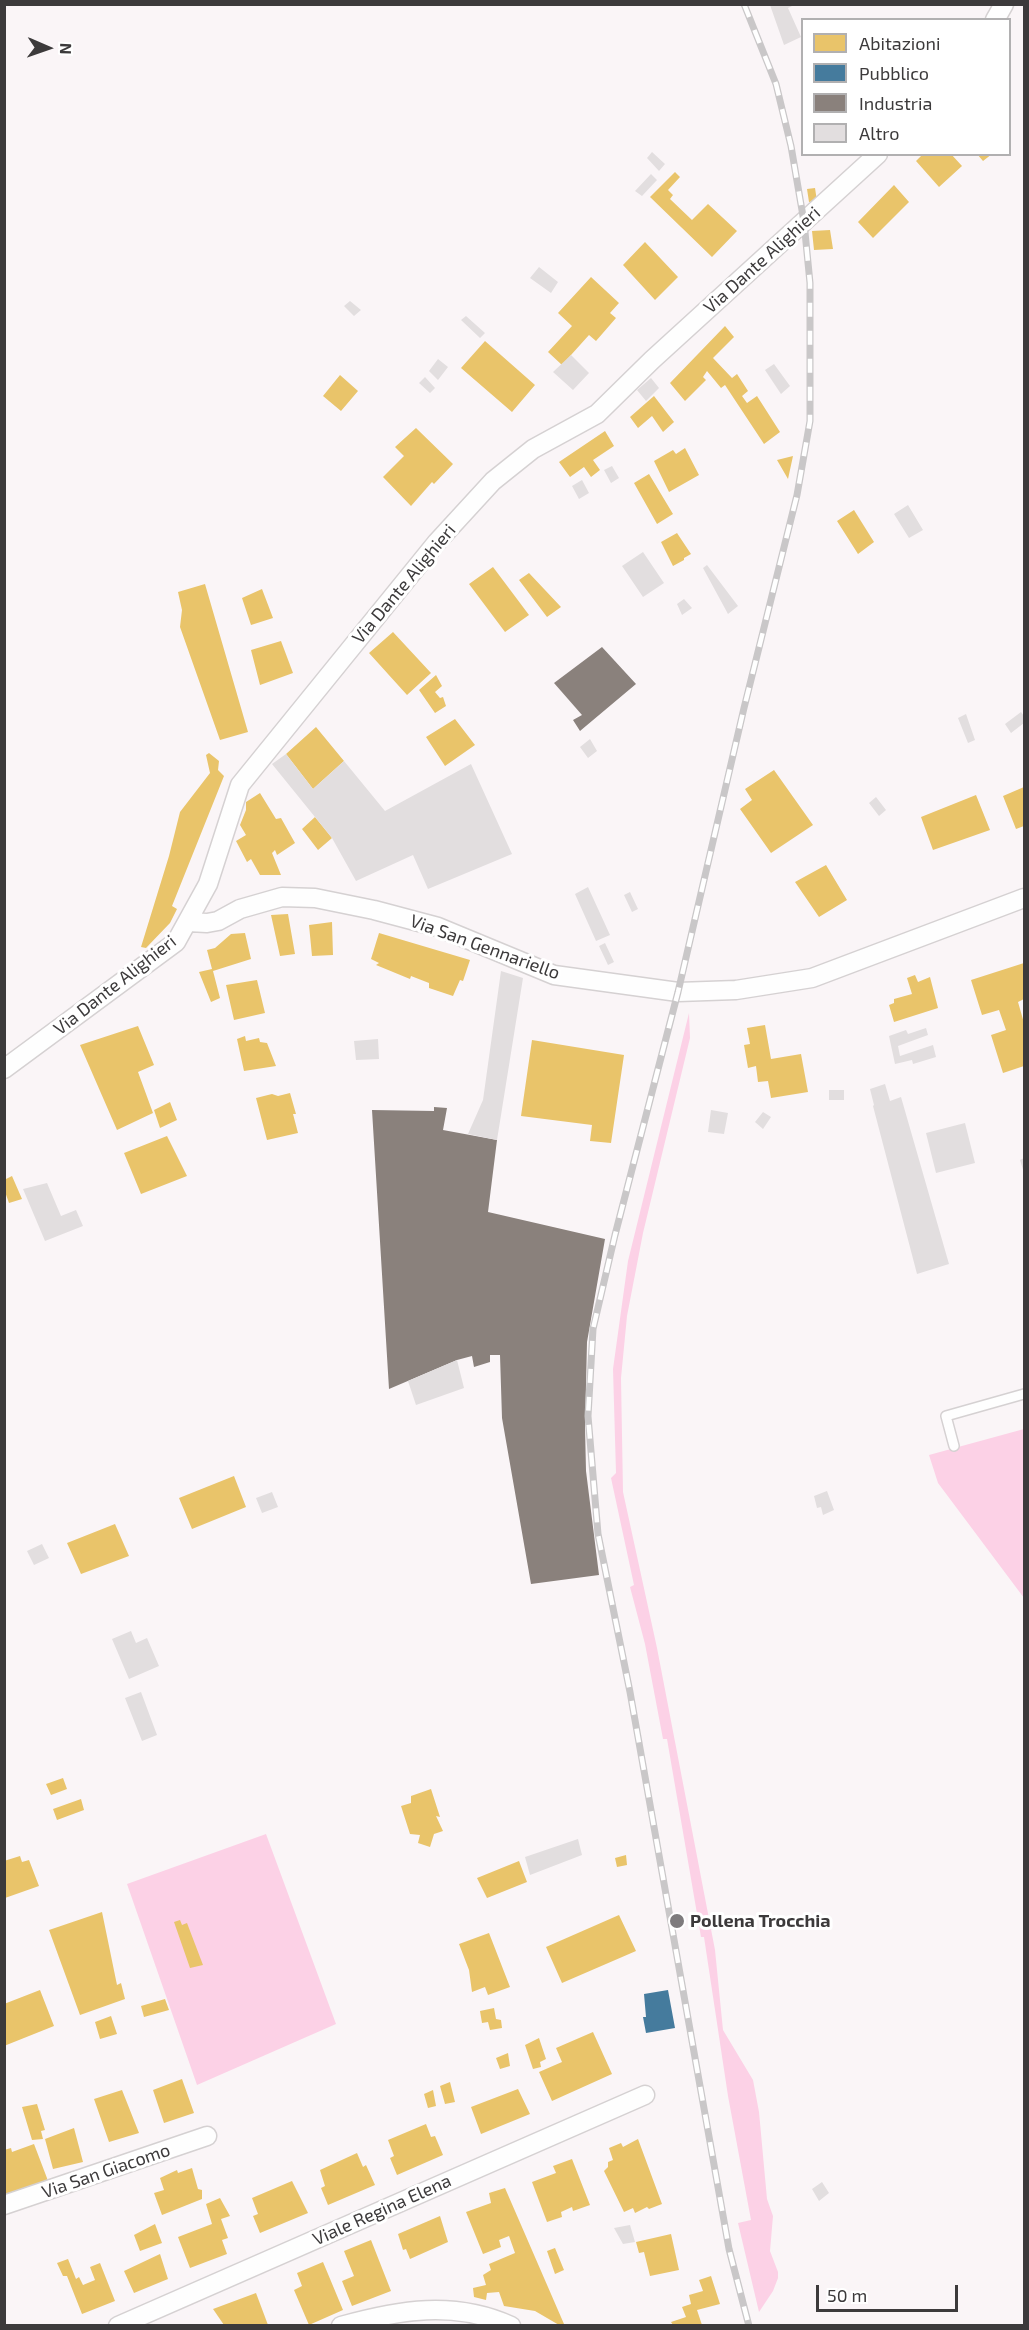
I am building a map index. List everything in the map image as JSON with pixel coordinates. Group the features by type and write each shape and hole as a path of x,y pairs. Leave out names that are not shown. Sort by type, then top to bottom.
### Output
{"street":[{"path":"996,18 1004,4"},
{"name":"Via Dante Alighieri","path":"4,1069 176,942 208,884 240,785 437,542 493,481 533,449 597,414 660,352 876,156"},
{"name":"Via San Gennariello","path":"188,922 218,921 240,909 282,897 315,898 374,910 438,927 554,975 678,992 736,990 812,978 1024,898"},
{"name":"Viale Regina Elena","path":"118,2325 645,2095"},
{"name":"Via San Giacomo","path":"4,2205 207,2136"},
{"path":"342,2325 387,2313 429,2308 472,2314 511,2325"}],"lane":[{"path":"954,1446 946,1416 1024,1394"}],"shaded area":[{"path":"689,1013 690,1038 643,1233 627,1316 621,1378 623,1492 657,1648 715,1950 723,2030 753,2080 759,2112 767,2199 773,2216 770,2251 778,2278 773,2291 759,2312 738,2223 751,2220 728,2096 704,1937 701,1937 667,1739 663,1739 645,1644 630,1587 634,1585 611,1478 616,1473 613,1369 628,1261"},
{"path":"1024,1429 1024,1598 938,1483 929,1455"},
{"path":"266,1834 336,2024 197,2085 127,1884"}],"building: Abitazioni":[{"path":"921,156 953,156 962,166 939,187 916,161"},
{"path":"979,156 989,156 983,161"},
{"path":"675,172 680,177 668,190 673,195 670,199 692,220 708,204 737,231 712,257 650,197"},
{"path":"894,185 909,202 873,238 858,222"},
{"path":"815,188 817,201 809,202 807,189"},
{"path":"830,230 833,249 814,250 812,231"},
{"path":"645,242 678,277 655,300 623,265"},
{"path":"591,277 619,303 610,313 616,318 596,341 589,335 562,365 548,352 572,326 558,313"},
{"path":"725,326 734,337 713,358 732,378 737,374 748,391 742,396 747,403 757,396 780,432 764,444 725,385 721,388 707,371 703,377 706,380 685,401 670,383"},
{"path":"485,341 535,385 512,412 461,368"},
{"path":"340,375 358,391 341,411 323,396"},
{"path":"654,396 674,422 663,432 652,416 638,428 630,417"},
{"path":"416,428 453,464 434,484 432,482 411,506 383,477 404,456 395,447"},
{"path":"605,431 614,446 593,460 600,470 591,477 584,467 570,477 559,462"},
{"path":"685,448 699,475 669,492 654,461 673,450 676,454"},
{"path":"793,456 788,479 777,460"},
{"path":"649,474 673,514 657,524 634,483"},
{"path":"854,510 874,542 858,554 837,521"},
{"path":"677,533 691,554 673,566 661,542"},
{"path":"493,567 529,615 505,632 469,584"},
{"path":"529,573 561,607 547,617 519,580"},
{"path":"205,584 248,732 220,740 180,627 182,610 178,592"},
{"path":"262,589 273,618 251,625 242,598"},
{"path":"393,632 431,673 407,695 369,653"},
{"path":"281,641 293,673 260,685 251,650"},
{"path":"436,675 442,686 435,692 440,698 443,697 446,706 435,713 419,690"},
{"path":"455,719 475,745 445,766 426,737"},
{"path":"316,727 344,761 313,789 286,754"},
{"path":"209,753 219,761 218,770 224,776 172,906 177,909 170,923 146,948 141,947 180,812 210,773 206,755"},
{"path":"774,770 813,825 771,853 740,809 752,800 745,789"},
{"path":"1024,787 1024,826 1016,829 1003,796"},
{"path":"260,793 276,819 281,818 295,843 277,855 275,850 272,853 281,875 260,875 251,859 247,862 236,841 246,835 240,825 246,810 246,802"},
{"path":"976,795 990,830 933,850 921,817"},
{"path":"315,817 332,838 318,850 302,829"},
{"path":"826,865 847,900 819,917 795,882"},
{"path":"288,914 295,954 280,956 271,915"},
{"path":"332,922 333,955 312,956 309,925"},
{"path":"245,933 251,959 213,971 220,998 211,1002 199,972 212,969 207,950 215,948 231,934"},
{"path":"379,933 470,960 463,981 460,980 453,996 429,988 429,983 411,976 410,979 376,965 379,963 371,959"},
{"path":"1024,963 1024,999 1018,1002 1024,1023 1024,1066 1003,1073 991,1035 1006,1030 999,1010 982,1015 971,980"},
{"path":"915,975 918,982 930,977 938,1008 894,1022 889,1005 894,1003 894,999 912,994 907,978"},
{"path":"257,980 265,1013 234,1020 226,985"},
{"path":"765,1025 771,1059 801,1054 808,1092 771,1098 768,1081 758,1082 756,1066 748,1068 744,1045 750,1044 747,1028"},
{"path":"138,1026 154,1065 138,1072 153,1113 117,1130 80,1045"},
{"path":"245,1036 246,1041 259,1038 260,1042 267,1043 276,1066 244,1071 237,1039"},
{"path":"532,1040 624,1055 611,1143 590,1141 592,1125 521,1116"},
{"path":"290,1093 298,1133 267,1140 256,1098"},
{"path":"170,1102 177,1120 160,1128 154,1110"},
{"path":"167,1136 187,1176 141,1194 124,1153"},
{"path":"12,1176 22,1199 9,1203 4,1189 4,1180"},
{"path":"234,1476 246,1507 192,1529 179,1498"},
{"path":"115,1524 129,1556 81,1574 67,1543"},
{"path":"63,1778 67,1789 51,1795 46,1784"},
{"path":"431,1789 440,1817 436,1816 443,1831 434,1834 430,1847 418,1843 420,1835 410,1834 401,1806 411,1803 411,1796"},
{"path":"81,1799 84,1810 57,1820 53,1809"},
{"path":"626,1855 627,1865 617,1867 615,1858"},
{"path":"20,1856 22,1862 29,1860 39,1886 5,1898 4,1861"},
{"path":"519,1861 527,1882 487,1898 477,1878"},
{"path":"102,1912 117,1985 121,1983 125,1999 80,2015 49,1930"},
{"path":"619,1915 636,1951 562,1983 546,1947"},
{"path":"180,1920 182,1925 187,1923 203,1965 190,1968 174,1922"},
{"path":"489,1933 510,1987 488,1995 485,1987 472,1992 469,1970 459,1944"},
{"path":"40,1990 54,2026 4,2046 4,2004"},
{"path":"165,1999 169,2010 144,2017 141,2006"},
{"path":"494,2008 496,2019 501,2020 502,2028 490,2030 488,2022 482,2023 480,2011"},
{"path":"111,2016 117,2034 100,2039 95,2022"},
{"path":"593,2032 612,2074 552,2101 539,2072 562,2062 556,2048"},
{"path":"539,2038 546,2059 540,2062 541,2067 533,2069 525,2045"},
{"path":"508,2053 510,2066 500,2069 496,2058"},
{"path":"182,2079 194,2113 164,2123 153,2090"},
{"path":"450,2082 455,2102 445,2104 440,2086"},
{"path":"518,2089 530,2114 481,2134 471,2107"},
{"path":"122,2090 139,2133 109,2142 94,2099"},
{"path":"433,2090 436,2106 428,2108 424,2094"},
{"path":"37,2104 45,2130 41,2131 43,2139 32,2140 22,2107"},
{"path":"426,2124 431,2137 435,2136 443,2155 397,2175 390,2158 394,2156 388,2140"},
{"path":"74,2128 83,2162 53,2169 45,2139"},
{"path":"638,2139 662,2204 649,2209 647,2207 635,2213 633,2208 624,2212 604,2171 608,2167 608,2162 613,2160 609,2148 621,2143 623,2147"},
{"path":"34,2144 50,2186 4,2202 4,2150 11,2148 12,2152"},
{"path":"357,2153 363,2167 366,2165 375,2185 328,2205 321,2188 325,2186 320,2170"},
{"path":"572,2159 590,2205 573,2211 572,2207 561,2212 562,2217 547,2222 532,2182 556,2173 553,2166"},
{"path":"192,2168 198,2189 202,2190 202,2199 162,2215 154,2193 164,2190 160,2178 177,2170 178,2173"},
{"path":"292,2181 308,2213 260,2233 253,2216 258,2214 252,2198"},
{"path":"505,2188 564,2324 559,2325 535,2311 504,2306 499,2292 487,2293 486,2300 474,2297 473,2288 486,2285 483,2275 491,2270 489,2264 515,2253 509,2236 499,2240 501,2247 483,2254 466,2212 491,2203 489,2193"},
{"path":"220,2198 230,2216 221,2219 228,2238 222,2240 227,2254 190,2268 178,2237 212,2224 206,2204"},
{"path":"440,2216 448,2242 410,2259 406,2249 403,2250 398,2234"},
{"path":"155,2224 162,2243 140,2251 134,2235"},
{"path":"671,2234 679,2270 650,2276 644,2252 639,2253 636,2242"},
{"path":"371,2240 391,2291 352,2306 342,2281 354,2276 344,2251"},
{"path":"555,2248 564,2270 555,2274 547,2251"},
{"path":"160,2254 168,2279 134,2293 124,2271"},
{"path":"68,2259 76,2279 79,2277 83,2285 95,2280 90,2267 100,2263 115,2301 82,2314 67,2276 63,2276 57,2263"},
{"path":"323,2262 343,2310 309,2325 294,2290 302,2286 297,2273"},
{"path":"711,2276 720,2304 697,2310 702,2325 673,2325 671,2322 686,2317 682,2307 691,2304 689,2295 703,2291 699,2280"},
{"path":"256,2293 268,2325 224,2325 213,2309"}],"building: Pubblico":[{"path":"668,1990 675,2028 646,2033 643,2017 646,2017 644,1994"}],"building: Industria":[{"path":"602,647 636,684 580,731 573,720 582,715 554,683"},
{"path":"434,1107 447,1108 443,1130 497,1140 488,1212 605,1239 587,1342 585,1427 586,1471 599,1575 531,1584 502,1418 500,1355 490,1355 490,1362 474,1367 472,1356 457,1360 389,1389 372,1110 434,1111"}],"building: Altro":[{"path":"770,5 794,5 788,8 801,37 784,45"},
{"path":"652,152 665,164 659,171 647,158"},
{"path":"651,174 657,180 642,196 635,191"},
{"path":"539,267 558,282 551,293 530,278"},
{"path":"350,301 361,310 354,316 344,306"},
{"path":"466,316 485,333 480,338 461,320"},
{"path":"571,355 589,373 573,390 553,372"},
{"path":"438,359 448,367 438,380 429,371"},
{"path":"774,364 790,386 781,394 765,370"},
{"path":"425,377 435,388 430,393 419,383"},
{"path":"651,378 659,388 646,401 637,390"},
{"path":"612,466 619,478 611,483 604,470"},
{"path":"582,480 589,493 579,499 572,486"},
{"path":"908,505 923,530 909,538 894,514"},
{"path":"643,552 664,583 643,597 622,566"},
{"path":"707,565 738,606 728,614 703,568"},
{"path":"684,599 692,608 682,615 677,604"},
{"path":"1021,712 1024,716 1024,723 1011,733 1005,724"},
{"path":"966,714 975,740 968,743 958,718"},
{"path":"590,739 597,751 588,758 580,747"},
{"path":"286,754 313,789 344,761 385,811 471,764 512,854 428,889 413,855 356,881 332,838 272,764"},
{"path":"876,797 886,810 879,816 869,803"},
{"path":"588,887 610,935 596,941 575,894"},
{"path":"630,892 638,909 632,912 624,895"},
{"path":"605,943 614,962 608,965 599,946"},
{"path":"501,971 523,978 497,1140 468,1134 483,1100"},
{"path":"926,1028 928,1035 898,1046 900,1056 933,1045 936,1057 913,1064 912,1060 895,1064 889,1036 906,1030 908,1034"},
{"path":"378,1039 379,1059 356,1060 354,1041"},
{"path":"885,1084 890,1101 901,1097 949,1264 917,1274 870,1089"},
{"path":"829,1090 844,1090 844,1100 829,1100"},
{"path":"711,1110 728,1113 724,1134 708,1132"},
{"path":"763,1112 771,1117 763,1129 755,1122"},
{"path":"965,1123 975,1163 936,1173 926,1133"},
{"path":"1024,1158 1024,1173 1020,1160"},
{"path":"47,1183 61,1216 76,1210 83,1226 45,1241 23,1189"},
{"path":"457,1360 464,1388 416,1405 408,1381"},
{"path":"827,1491 834,1510 823,1515 821,1507 817,1508 814,1496"},
{"path":"272,1492 278,1507 262,1513 256,1498"},
{"path":"42,1544 49,1558 34,1565 27,1551"},
{"path":"131,1631 136,1643 147,1638 159,1666 129,1679 112,1639"},
{"path":"141,1692 157,1735 142,1741 125,1698"},
{"path":"578,1839 582,1855 530,1875 525,1857"},
{"path":"822,2182 829,2193 819,2201 812,2189"},
{"path":"630,2225 635,2242 623,2244 614,2228"}],"railway":[{"path":"744,4 776,84 791,146 804,222 810,283 810,421 797,495 744,708 678,992 593,1329 588,1416 598,1534 630,1692 729,2249 749,2326"}],"place":[{"name":"Pollena Trocchia","path":"677,1921"}]}
